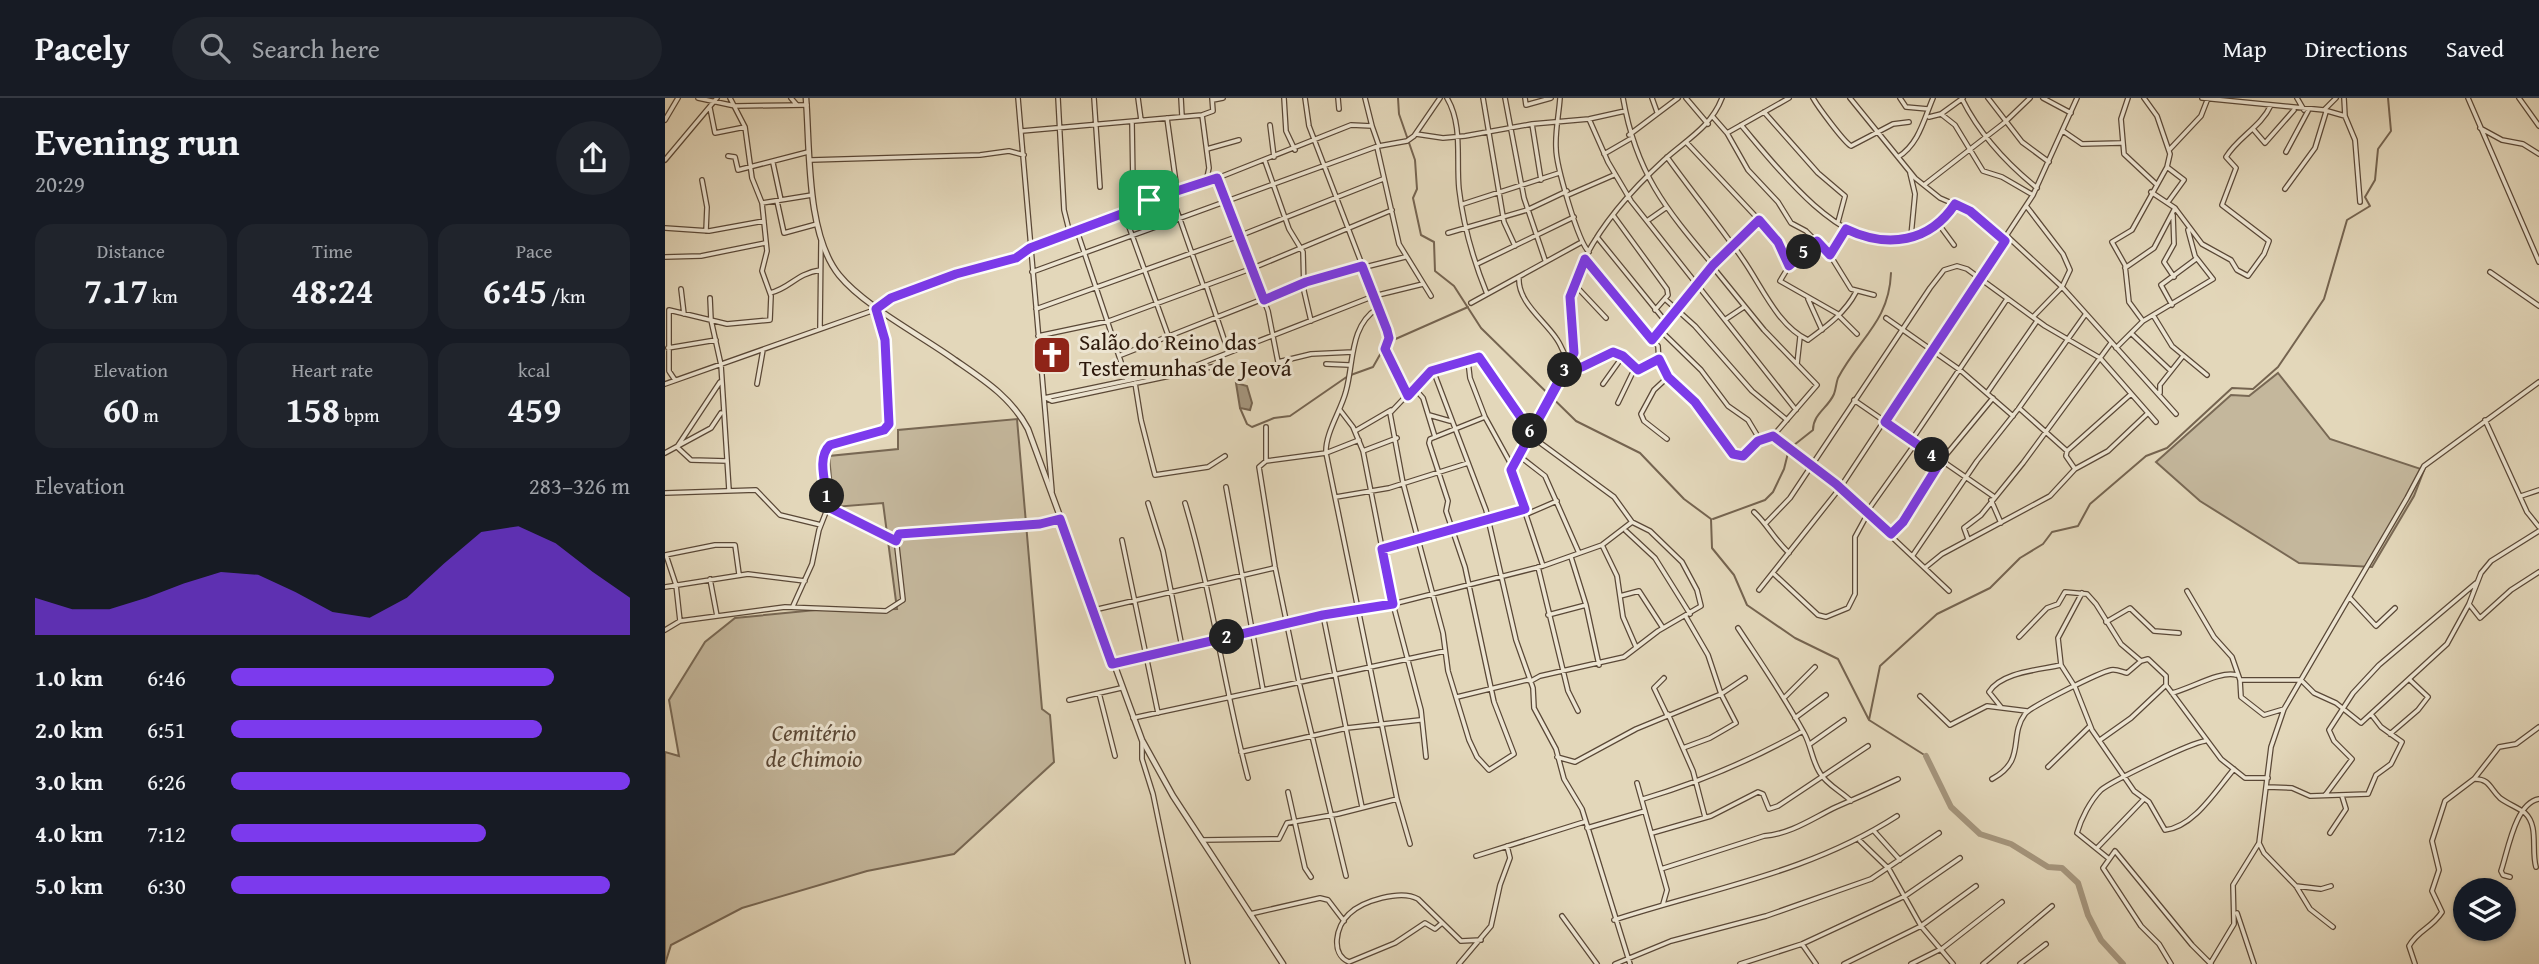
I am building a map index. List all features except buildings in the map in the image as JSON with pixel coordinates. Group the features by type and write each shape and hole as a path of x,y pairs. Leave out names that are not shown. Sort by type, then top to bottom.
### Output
{"street":[{"path":"665,120 678,98"},
{"path":"698,98 735,106 807,105"},
{"path":"675,380 669,371 668,312 727,324 769,321 770,293 762,271 768,251 762,203 751,168 745,127 730,98"},
{"path":"791,98 797,105"},
{"path":"806,98 814,194 821,240 821,328"},
{"path":"1018,98 1053,497"},
{"path":"1058,98 1064,210 1070,234"},
{"path":"1094,98 1100,187"},
{"path":"1138,98 1141,120"},
{"path":"1181,98 1182,116"},
{"path":"1021,131 1202,115 1213,111 1213,99 1223,98"},
{"path":"1284,98 1286,131 1296,150"},
{"path":"1305,98 1314,141 1389,338 1385,349 1408,396"},
{"path":"1338,98 1339,109"},
{"path":"1365,98 1378,146 1383,179 1405,257 1431,296"},
{"path":"1032,272 1378,146 1407,141 1416,134 1440,98"},
{"path":"1447,98 1457,135 1459,188 1487,294"},
{"path":"1483,98 1499,192 1515,246"},
{"path":"1505,98 1527,210 1545,260"},
{"path":"1525,98 1526,105 1551,98"},
{"path":"1560,98 1556,149 1559,173 1580,243 1589,252"},
{"path":"1585,259 1660,350 1659,359 1668,377 1695,402 1733,454 1743,456 1760,440 1773,436 1817,386 1744,307 1667,207 1630,137 1623,98"},
{"path":"1652,98 1657,112"},
{"path":"1604,154 1630,137 1657,112 1678,98"},
{"path":"1686,98 1708,124"},
{"path":"1512,466 1576,347 1570,310 1574,284 1597,236 1648,175 1708,124 1721,98"},
{"path":"1727,133 1789,98"},
{"path":"1813,98 1823,116 1832,121 1848,145 1855,145 1900,122 1909,122"},
{"path":"1850,98 1910,173 1940,198 1970,211 2062,287 2176,414"},
{"path":"1900,98 1904,107 1928,110"},
{"path":"1898,157 1907,151 1929,117 1928,110 1933,98"},
{"path":"1929,117 1941,114 1963,98 1985,136 2013,168 2037,188"},
{"path":"1988,98 2004,123 2027,147 2049,162"},
{"path":"1924,185 2004,123 2029,98"},
{"path":"2043,98 2071,113"},
{"path":"1759,590 1840,488 2006,239 2037,188 2077,98"},
{"path":"2128,98 2122,116 2121,143 2125,157 2156,184"},
{"path":"2143,321 2129,302 2125,268 2112,242 2131,232 2167,167 2170,149 2157,116 2144,98"},
{"path":"2202,98 2294,110 2325,111 2345,116"},
{"path":"2170,149 2201,116 2208,98"},
{"path":"2151,192 2168,202 2202,244 2231,260 2246,275 2264,254 2269,241 2222,203 2236,168 2226,155 2253,129 2273,98"},
{"path":"2297,98 2306,110"},
{"path":"2285,189 2315,148 2325,111 2336,98"},
{"path":"2344,98 2345,116 2355,140 2360,202"},
{"path":"2468,98 2539,262"},
{"path":"2519,98 2539,126"},
{"path":"665,160 715,100"},
{"path":"710,108 715,133 745,127"},
{"path":"2253,129 2265,143 2294,110"},
{"path":"2286,152 2302,125 2306,110"},
{"path":"1416,134 1443,138 1532,124 1589,119 1625,111"},
{"path":"1764,112 1818,173 1845,196 1838,222"},
{"path":"665,384 878,308 891,298 956,274 1016,258 1030,248 1124,213 1170,191 1206,183 1296,150 1361,123 1368,114"},
{"path":"1941,114 1954,123 1968,149 1989,175 2002,177 2033,195"},
{"path":"1202,115 1209,168 1206,183"},
{"path":"1713,117 1727,133 1745,166 1778,202 1788,220 1817,241 1830,255 1850,289 1874,295"},
{"path":"1167,118 1177,190"},
{"path":"1589,119 1614,174 1629,197 1696,285 1726,319 1772,383 1796,410"},
{"path":"1132,122 1133,184 1140,205"},
{"path":"1361,123 1372,126"},
{"path":"1532,124 1541,180"},
{"path":"1270,125 1274,158"},
{"path":"1741,125 1803,195 1846,229 1887,242 1940,226 1955,204"},
{"path":"2480,128 2502,140 2523,144 2539,154"},
{"path":"2063,131 2082,144 2121,143"},
{"path":"1207,149 1239,141"},
{"path":"1686,142 1778,242 1789,266"},
{"path":"811,160 980,155 1009,151 1024,155"},
{"path":"728,156 736,158 737,170 810,152"},
{"path":"1667,157 1779,315 1799,335 1808,340 1822,330 1839,315 1856,292"},
{"path":"1265,161 1288,226 1305,261 1304,291 1311,321"},
{"path":"773,163 784,233 818,224"},
{"path":"2167,167 2183,180 2168,202"},
{"path":"1463,204 1559,173"},
{"path":"1910,173 1915,194 1911,236"},
{"path":"1448,233 1467,225 1527,210 1614,174"},
{"path":"1217,178 1264,300 1277,359 1281,364 1311,354 1353,352"},
{"path":"1036,309 1239,236 1383,179"},
{"path":"702,180 707,207 706,231"},
{"path":"1170,191 1228,351"},
{"path":"762,203 814,194"},
{"path":"1987,393 2035,319 2062,287 2070,273 2066,260 2026,206"},
{"path":"1647,221 1667,207"},
{"path":"1038,336 1109,321 1253,268 1392,210"},
{"path":"2125,268 2154,248 2174,211"},
{"path":"2174,211 2174,244 2164,262 2174,277"},
{"path":"1124,213 1168,335"},
{"path":"1613,215 1667,289 1665,299 1655,310"},
{"path":"1477,264 1574,217"},
{"path":"1652,340 1696,285 1759,220"},
{"path":"665,228 706,231 764,221"},
{"path":"1940,226 1954,245"},
{"path":"2116,349 2143,321 2214,277 2196,259 2188,228"},
{"path":"1830,255 1846,229"},
{"path":"1077,231 1121,355 1127,380"},
{"path":"1597,236 1666,322"},
{"path":"821,240 843,279 878,308 990,384 1012,404 1028,429 1092,610 1142,740 1202,840 1283,964"},
{"path":"1817,241 1789,266 1780,281 1839,315 1857,334"},
{"path":"665,257 701,257 765,243"},
{"path":"1471,303 1580,243"},
{"path":"1121,355 1306,282 1405,257"},
{"path":"2172,305 2161,285 2196,259"},
{"path":"1766,523 1790,498 1809,465 1944,270 1962,267 2035,319 2100,358 2156,422"},
{"path":"770,293 783,289 799,275 820,270"},
{"path":"2490,272 2539,306"},
{"path":"1519,277 1518,284 1526,300 1556,337 1570,362"},
{"path":"1045,398 1192,367 1273,333 1374,296 1423,284"},
{"path":"1574,284 1607,318"},
{"path":"681,289 684,314"},
{"path":"710,298 711,320 721,365 729,490"},
{"path":"1665,299 1731,364 1752,391 1787,419"},
{"path":"1808,299 1822,330"},
{"path":"1773,573 1818,615 1826,617 1848,608 1855,594 1855,537 1866,514 2007,299"},
{"path":"1726,319 1744,307"},
{"path":"793,607 812,564 828,507 823,471 827,447 884,430 889,424 885,340 878,308"},
{"path":"1378,308 1365,318 1349,365 1347,389 1326,443 1326,453 1397,799 1410,844"},
{"path":"2153,314 2170,344 2207,375"},
{"path":"1913,555 1965,478 2085,315"},
{"path":"1886,318 1960,370 2013,415"},
{"path":"1660,330 1701,370 1734,412 1748,420 1760,440"},
{"path":"2132,333 2171,371"},
{"path":"1797,364 1801,346 1799,335"},
{"path":"668,348 716,340"},
{"path":"1968,540 1963,530 1978,517 2047,431 2111,343"},
{"path":"757,384 763,351"},
{"path":"1566,369 1582,367 1613,352 1623,356 1638,370"},
{"path":"1603,384 1623,356"},
{"path":"2161,395 2160,385 2183,356"},
{"path":"1355,431 1391,410 1433,370 1479,357 1531,432 1614,497 1632,522 1650,531 1685,566 1701,604 1700,608 1663,628 1624,657 1457,697"},
{"path":"1618,404 1628,379 1638,370 1659,359"},
{"path":"1468,361 1470,378 1485,417 1512,466 1513,483 1526,512 1540,567 1548,615 1577,711"},
{"path":"1326,364 1349,365"},
{"path":"1045,398 1052,401 1221,365"},
{"path":"1433,370 1488,521 1517,640 1531,681 1534,708 1557,757 1561,774 1575,794 1630,964"},
{"path":"1667,439 1644,421 1641,414 1654,390 1668,377"},
{"path":"677,447 720,382"},
{"path":"2254,964 2231,895 2233,885 2259,844 2271,747 2284,709 2350,598 2419,471 2539,382"},
{"path":"1135,383 1155,475 1208,467 1225,456"},
{"path":"1416,388 1429,415 1435,437"},
{"path":"2074,469 2066,456 2067,451 2131,394"},
{"path":"1891,534 1903,522 1941,461 1993,398"},
{"path":"1854,400 1992,498 2001,523"},
{"path":"2019,408 2067,451"},
{"path":"1340,410 1355,431 1363,451 1393,604 1421,710 1426,757"},
{"path":"1391,410 1403,483 1446,651 1448,671 1477,757 1491,770 1514,754 1499,718 1491,689 1468,583 1446,511 1448,501 1429,443 1435,437 1485,417"},
{"path":"665,453 715,425 722,411"},
{"path":"1926,567 1968,540 2050,496 2074,469 2108,451 2147,414"},
{"path":"1429,415 1452,422"},
{"path":"2172,692 2193,689 2227,674 2239,678 2301,680 2314,693 2361,723 2447,644 2469,604 2477,582 2491,561 2539,529 2529,514 2485,420"},
{"path":"1266,427 1266,461"},
{"path":"1773,436 1840,488 1949,591"},
{"path":"1363,451 1397,438"},
{"path":"1346,876 1299,682 1275,567 1259,467 1266,461 1326,453 1359,440"},
{"path":"677,447 691,460 727,461"},
{"path":"1518,455 1545,476 1579,554"},
{"path":"1336,497 1403,483 1468,463"},
{"path":"1226,486 1263,690"},
{"path":"2521,496 2539,490"},
{"path":"665,493 759,491 780,515 821,525"},
{"path":"1382,549 1416,538 1526,512 1557,501"},
{"path":"1148,503 1163,551 1182,647"},
{"path":"1185,503 1248,778"},
{"path":"828,507 896,541"},
{"path":"1754,512 1766,523 1771,536 1789,552"},
{"path":"665,630 680,621 793,607 881,611 895,608 903,600 896,541 899,534 1040,524 1060,519"},
{"path":"1112,664 1323,615 1393,604 1540,567 1602,545 1632,522"},
{"path":"1625,530 1655,558 1688,616 1708,655 1735,725 1683,748"},
{"path":"1122,540 1158,713"},
{"path":"680,621 676,585 665,555 709,546 736,545 739,575"},
{"path":"1602,545 1617,576 1623,618 1636,647"},
{"path":"1571,556 1586,605 1599,665"},
{"path":"1092,610 1275,567"},
{"path":"2469,604 2480,618 2511,590 2539,572"},
{"path":"665,587 739,575 805,581"},
{"path":"710,579 717,616"},
{"path":"2326,794 2352,759 2334,741 2329,730 2353,693 2379,665 2477,582"},
{"path":"1620,596 1639,591 1663,628"},
{"path":"2019,637 2047,608 2058,604 2061,594 2069,591 2082,593 2096,604 2121,644 2141,661"},
{"path":"2187,591 2214,637 2230,654 2239,678 2241,696 2267,715 2284,709"},
{"path":"2082,593 2058,638 2061,665 2075,687 2090,726 2124,777 2144,799 2165,830 2174,829 2192,817 2234,769"},
{"path":"2350,598 2376,626 2395,608"},
{"path":"1548,615 1586,605"},
{"path":"2106,622 2130,608 2154,631 2179,633"},
{"path":"1323,615 1362,807"},
{"path":"1738,628 1755,650 1761,667 1784,698 1803,731 1819,772 1851,801"},
{"path":"1133,718 1446,651"},
{"path":"1992,779 2010,765 2021,722 2037,703 2111,670 2127,673 2141,661 2148,659 2162,673 2167,685 2196,722 2205,741 2248,779 2268,778"},
{"path":"2001,708 1989,692 1991,688 2014,676 2061,665"},
{"path":"1784,698 1815,667"},
{"path":"1664,678 1654,688 1683,748 1706,808 1705,818"},
{"path":"1557,757 1576,762 1668,715 1721,694 1745,678"},
{"path":"2390,734 2418,710 2428,697 2409,679"},
{"path":"2100,740 2131,719 2167,685"},
{"path":"1069,700 1121,688"},
{"path":"1099,694 1115,756"},
{"path":"1795,718 1826,695"},
{"path":"1920,696 1950,724 1973,710 1987,706 2028,711"},
{"path":"2267,787 2292,788 2310,796 2368,794 2377,775 2391,764 2402,742 2390,734 2371,713"},
{"path":"1241,752 1347,728 1420,720"},
{"path":"1810,744 1844,720"},
{"path":"2048,767 2090,726"},
{"path":"2415,964 2409,946 2421,931 2432,927 2442,912 2433,891 2439,870 2432,841 2445,801 2474,779 2499,747 2516,744 2539,727"},
{"path":"1643,799 1695,783 1752,760 1778,742 1803,731"},
{"path":"1142,740 1142,760 1153,794 1188,964"},
{"path":"2108,858 2077,832 2101,791 2124,777 2205,741"},
{"path":"1652,833 1705,818 1758,792 1763,794 1767,807 1772,808 1824,778 1868,746"},
{"path":"1661,869 1815,821 1898,779"},
{"path":"2474,779 2489,782 2499,796 2523,811 2533,827 2532,849 2536,867"},
{"path":"1637,783 1667,890 1663,904"},
{"path":"1288,792 1305,869 1311,877"},
{"path":"2330,833 2346,809 2342,796"},
{"path":"1202,840 1279,839 1286,824 1397,799"},
{"path":"2098,848 2144,799"},
{"path":"2510,877 2503,875 2501,871 2513,837 2513,826 2523,811 2539,799"},
{"path":"1587,828 1646,810"},
{"path":"1614,919 1774,874 1860,840 1897,817"},
{"path":"1476,856 1585,821"},
{"path":"1874,831 1900,860"},
{"path":"1615,964 1671,941 1766,915 1871,879 1938,833"},
{"path":"1860,840 1889,869 1921,926 1953,964"},
{"path":"2259,844 2264,853 2296,886 2310,909 2333,927"},
{"path":"1459,964 1491,926 1500,885 1510,858 1507,846"},
{"path":"2171,964 2103,868 2108,858 2118,852 2174,925 2210,964 2227,941 2236,912"},
{"path":"1740,964 1802,944 1905,896 1960,858"},
{"path":"1844,964 1921,926 1976,886"},
{"path":"2296,886 2321,889 2331,886"},
{"path":"1442,923 1435,929 1425,923 1400,940 1349,962 1341,957 1337,948 1343,921 1355,910 1383,898 1410,895 1442,923 1461,941 1481,940"},
{"path":"1249,914 1320,898 1328,900 1343,921"},
{"path":"1911,964 1938,949 2002,902"},
{"path":"1983,964 2052,906"},
{"path":"1562,916 1597,964"},
{"path":"1802,944 1816,964"},
{"path":"2020,964 2046,944"}],"green space":[{"path":"2278,373 2330,439 2424,470 2414,496 2372,567 2299,563 2200,501 2156,462 2231,395 2249,396"},
{"name":"Cemitério de Chimoio","path":"1017,419 1042,709 1050,715 1054,762 954,854 867,871 742,908 671,945 665,964 665,752 679,756 669,700 705,642 735,618 816,610 897,609 883,503 834,507 829,456 898,449 898,430"}],"shaded area":[{"path":"1236,383 1247,386 1252,403 1250,410 1240,408"}],"waterway":[{"path":"1398,98 1399,114 1415,160 1417,189 1413,198 1421,235 1434,242 1435,271 1454,286 1481,328 1576,421 1640,453 1684,499 1711,519 1712,548 1734,575 1747,605 1795,638 1838,659 1869,720 1926,756"},
{"path":"1869,720 1880,666 1937,614 1990,588 2020,558 2043,544 2052,532 2078,526 2090,504 2146,456 2167,448 2232,388 2253,389 2278,367 2324,299 2347,220 2370,206 2365,197 2375,180 2378,149 2391,131 2388,98"},
{"path":"1713,519 1765,500 1773,492 1784,469 1789,449 1813,430 1815,420 1834,394 1838,378 1846,364 1879,317 1889,290 1891,273"},
{"path":"1391,341 1468,307"},
{"path":"1240,408 1247,424 1252,427 1274,418 1290,416 1348,376 1373,367 1386,344"},
{"path":"1926,756 1951,807 1980,834 2011,844 2048,867 2062,868 2078,883 2088,915 2101,940 2123,964"}],"place":[{"name":"Salão do Reino das Testemunhas de Jeová","path":"1052,355"}],"route":[{"path":"1149,200 1124,213 1030,248 1016,258 956,274 891,298 876,309 885,340 888,428 830,445 825,451 823,471 828,507 896,541 895,538 899,534 1040,524 1060,519 1112,664 1323,615 1393,604 1382,549 1525,509 1513,483 1511,470 1512,466 1535,424 1552,393 1566,369 1582,367 1613,352 1623,356 1638,370 1659,359 1668,377 1691,397 1733,454 1743,456 1758,441 1773,436 1836,484 1891,534 1903,522 1941,461 1885,422 2005,241 1970,211 1955,204 1940,226 1891,242 1859,235 1846,229 1842,241 1830,255 1817,241 1789,266 1778,242 1759,220 1713,265 1652,340 1625,311 1585,259 1570,297 1576,347 1570,362 1552,393 1531,432 1513,409 1499,390 1479,357 1453,367 1431,371 1408,396 1391,356 1385,349 1389,338 1387,330 1362,266 1306,282 1264,300 1217,178 1159,194 1149,200"}]}
